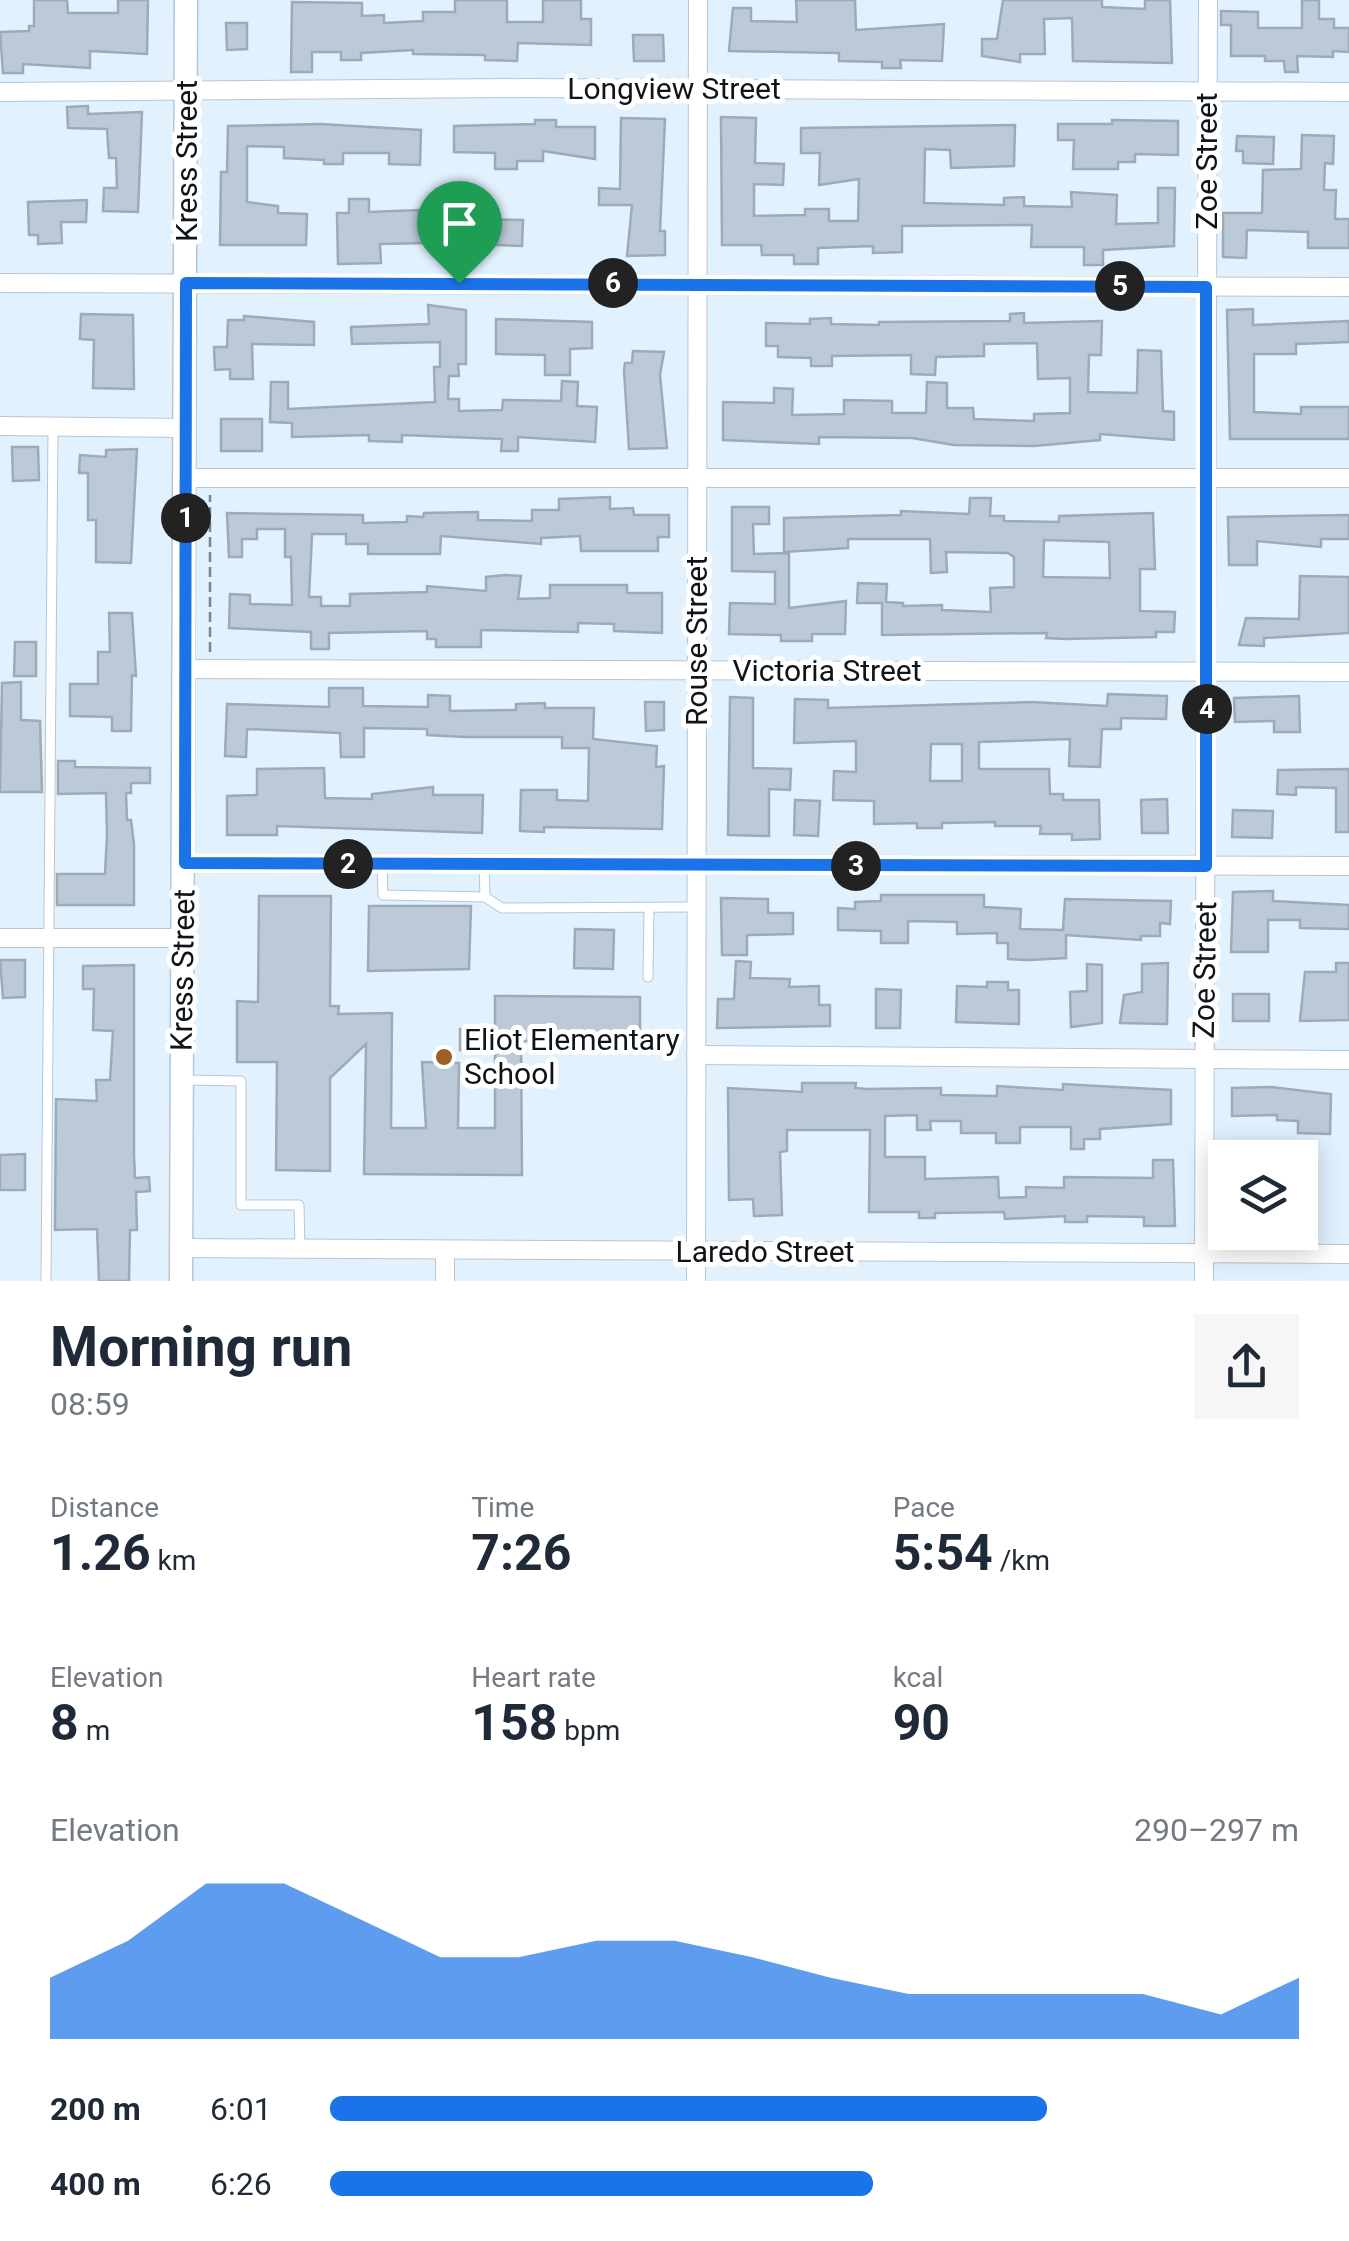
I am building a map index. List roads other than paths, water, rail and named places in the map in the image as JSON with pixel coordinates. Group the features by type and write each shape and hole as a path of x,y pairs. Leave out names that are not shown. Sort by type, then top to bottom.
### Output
{"street":[{"name":"Kress Street","path":"181,1281 186,0"},
{"name":"Rouse Street","path":"696,1281 698,0"},
{"name":"Zoe Street","path":"1204,1281 1208,0"},
{"name":"Longview Street","path":"0,92 1349,92"},
{"path":"0,283 698,282 1349,287"},
{"path":"0,426 186,428"},
{"path":"186,478 1349,478"},
{"name":"Victoria Street","path":"184,669 1349,672"},
{"path":"185,863 1349,866"},
{"path":"0,938 184,938"},
{"path":"696,1055 1349,1060"},
{"name":"Laredo Street","path":"181,1248 1349,1254"},
{"path":"445,1252 445,1281"}],"lane":[{"path":"46,1281 52,938 52,427"},
{"path":"382,864 383,895 485,897 502,908 696,907"},
{"path":"484,865 485,897"},
{"path":"648,977 649,908"},
{"path":"181,1080 241,1081 241,1205 299,1205 300,1250"}],"place":[{"name":"Eliot Elementary School","path":"444,1057"}]}
